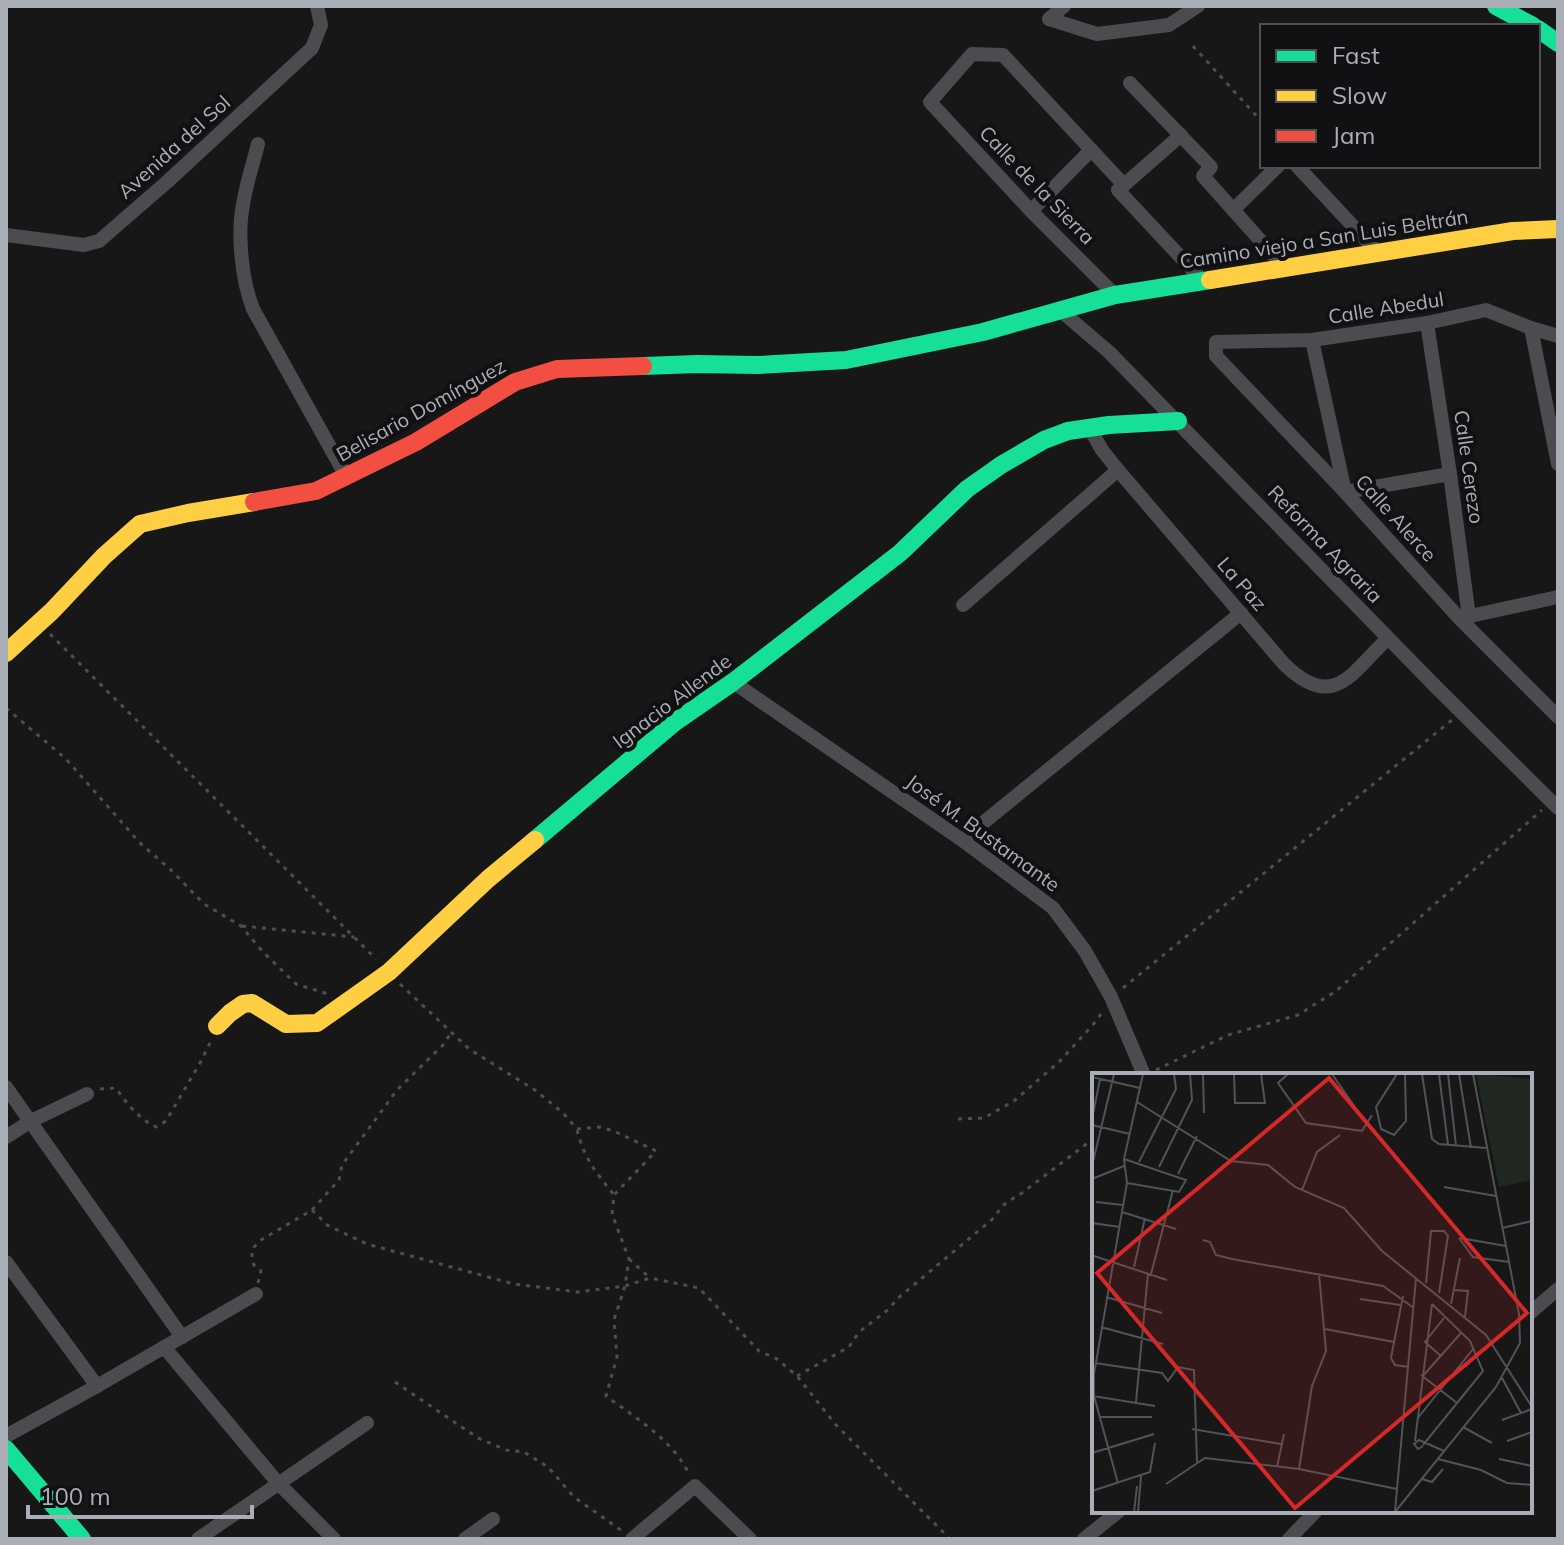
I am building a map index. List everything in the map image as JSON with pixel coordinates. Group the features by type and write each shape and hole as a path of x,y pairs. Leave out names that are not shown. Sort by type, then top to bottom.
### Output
{"street":[{"path":"1064,6 1049,19 1097,34 1169,25 1198,6"},
{"path":"1496,6 1529,24"},
{"name":"Avenida del Sol","path":"6,235 84,245 99,241 312,48 321,25 314,7"},
{"path":"1540,30 1558,43"},
{"name":"Calle de la Sierra","path":"1091,150 1003,55 972,54 930,102 1107,298"},
{"path":"1130,83 1211,167 1203,176 1285,268"},
{"path":"1181,135 1118,190 1203,281"},
{"path":"258,144 242,207 246,290 253,309 346,476"},
{"path":"1031,211 1091,150 1124,185"},
{"path":"1233,210 1276,168"},
{"path":"1299,168 1378,253"},
{"name":"Camino viejo a San Luis Beltrán","path":"1107,298 1513,231 1558,229"},
{"name":"Belisario Domínguez","path":"6,653 140,524 316,491 416,442 515,382 557,369 846,360 983,332 1107,298"},
{"name":"Calle Abedul","path":"1216,342 1312,340 1427,323 1486,310 1558,336"},
{"name":"Reforma Agraria","path":"1061,311 1109,352 1461,713 1555,805"},
{"name":"Calle Cerezo","path":"1427,323 1450,474 1465,618"},
{"path":"1531,328 1558,464"},
{"path":"1312,340 1345,492 1450,474"},
{"name":"Calle Alerce","path":"1216,342 1216,356 1558,717"},
{"name":"Ignacio Allende","path":"217,1026 243,1004 252,1003 286,1024 317,1023 389,972 488,879 675,722 733,682 919,538 970,486 1049,437 1070,430 1178,421"},
{"name":"La Paz","path":"1089,427 1118,470 1296,676 1308,684 1335,686 1388,638"},
{"path":"963,605 1118,470"},
{"path":"1465,618 1558,597"},
{"path":"962,840 1241,613"},
{"name":"José M. Bustamante","path":"733,682 962,840 1053,908 1085,951 1150,1073"},
{"path":"6,1087 182,1337"},
{"path":"6,1137 31,1121 87,1094"},
{"path":"6,1262 97,1386"},
{"path":"1532,1311 1558,1289"},
{"path":"6,1436 256,1294"},
{"path":"164,1347 278,1483 334,1539"},
{"path":"198,1539 367,1423"},
{"path":"6,1449 82,1539"},
{"path":"632,1538 695,1486 750,1539"},
{"path":"1084,1539 1116,1513"},
{"path":"1289,1539 1314,1513"},
{"path":"465,1539 493,1519"}],"path":[{"path":"1193,46 1260,120"},
{"path":"39,623 469,1049 535,1090 563,1113 577,1129 582,1150 593,1170 614,1195"},
{"path":"6,708 66,759 141,844 204,904 241,926 296,984 327,994 361,992"},
{"path":"958,1119 984,1118 1014,1101 1060,1061 1098,1019 1111,997 1461,713"},
{"path":"1150,1073 1228,1035 1298,1015 1336,991 1555,805"},
{"path":"241,926 354,937"},
{"path":"87,1094 116,1088 144,1121 156,1127 166,1121 178,1102 217,1026"},
{"path":"256,1294 261,1271 254,1265 252,1249 261,1240 312,1210 339,1180 342,1165 397,1090 443,1045 452,1032"},
{"path":"577,1129 599,1127 614,1131 656,1151 614,1195 612,1214 629,1259 650,1278"},
{"path":"797,1376 849,1347 859,1332 995,1217 1001,1206 1092,1137"},
{"path":"312,1210 327,1225 367,1244 514,1284 577,1292 625,1286 650,1278 699,1288 759,1351 777,1359 797,1376 836,1425 950,1539"},
{"path":"629,1259 625,1286 614,1320 617,1357 606,1396 649,1428 679,1456 695,1486"},
{"path":"395,1382 478,1438 506,1450 524,1452 548,1467 574,1497 632,1538"}],"traffic: fast":[{"path":"1496,6 1529,24"},
{"path":"1540,30 1558,43"},
{"path":"643,366 759,365 846,360 983,332 1115,295 1210,280"},
{"path":"535,840 675,722 733,682 900,553 967,489 1001,465 1044,440 1068,431 1178,421"},
{"path":"6,1449 82,1539"}],"traffic: slow":[{"path":"1210,280 1513,231 1558,229"},
{"path":"6,653 140,524 254,502"},
{"path":"217,1026 243,1004 252,1003 286,1024 317,1023 389,972 488,879 535,840"}],"traffic: jam":[{"path":"254,502 316,491 416,442 515,382 557,369 643,366"}]}
